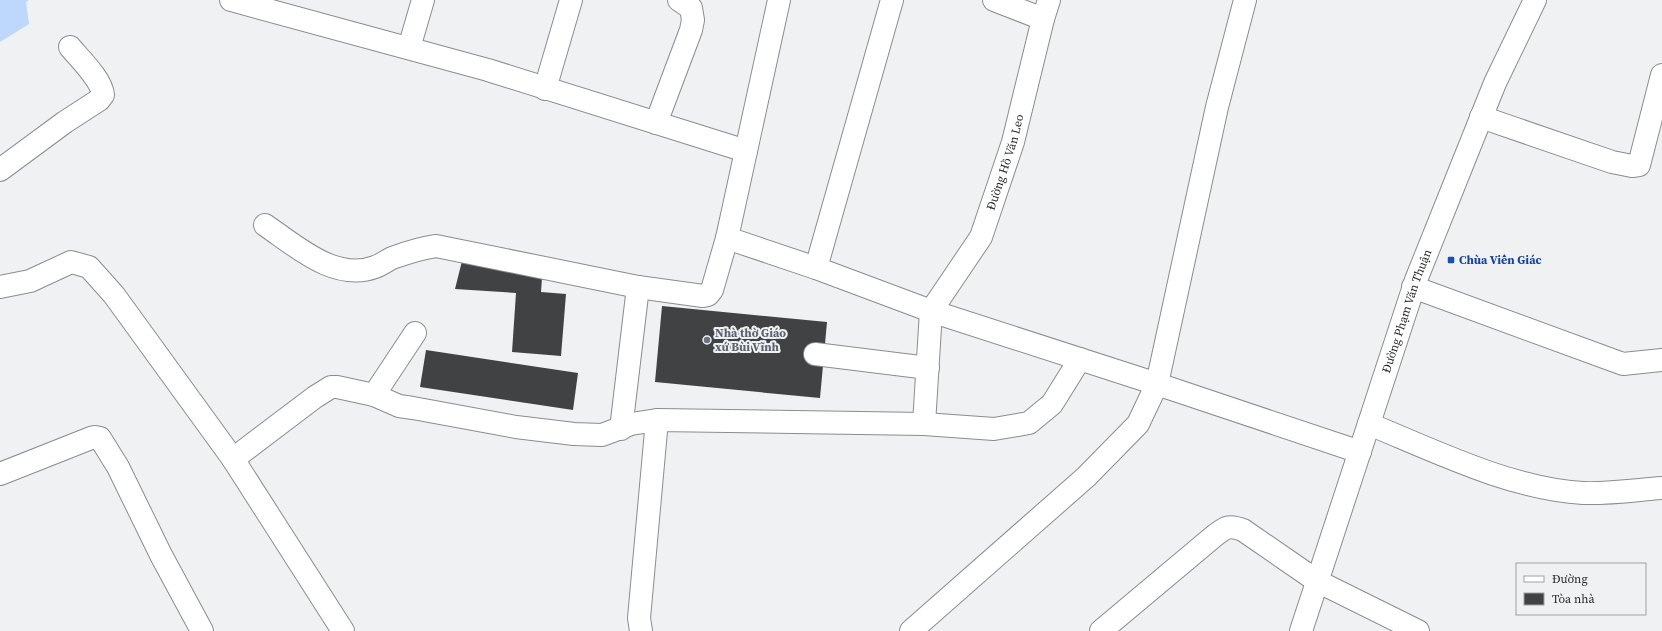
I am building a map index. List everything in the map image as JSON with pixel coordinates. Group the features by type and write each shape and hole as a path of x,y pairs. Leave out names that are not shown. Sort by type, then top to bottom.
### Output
{"street":[{"path":"231,0 488,70 746,151"},
{"path":"409,48 423,0"},
{"path":"545,89 571,0"},
{"path":"656,123 691,30 693,20 691,8 679,0"},
{"path":"265,225 326,265 343,270 360,271 376,267 390,259 423,248 436,246 638,287 703,296 708,295 712,290 727,238 779,0"},
{"path":"816,268 892,0"},
{"path":"994,0 1046,10"},
{"path":"911,631 1096,467 1138,424 1157,384 1217,107 1246,0"},
{"name":"Đường Phạm Văn Thuận","path":"1301,631 1414,287 1495,83 1535,0"},
{"name":"Đường Hồ Văn Leo","path":"931,311 981,237 1013,142 1046,10"},
{"path":"0,170 104,95 98,81 70,47"},
{"path":"1482,117 1604,159 1632,166 1639,165 1662,75"},
{"path":"727,238 816,268 931,311 1157,384 1360,452"},
{"path":"0,287 30,281 71,262 88,267 114,295 233,459 343,631"},
{"path":"621,429 638,287"},
{"path":"1414,287 1623,364 1662,360"},
{"path":"924,424 931,311"},
{"path":"374,395 415,333"},
{"path":"815,354 928,368"},
{"path":"233,459 319,394 331,387 374,395 399,406 524,428 574,434 602,435 631,424 657,420 924,424 994,429 1029,423 1052,404 1080,359"},
{"path":"641,631 639,618 657,420"},
{"path":"1369,424 1501,477 1550,488 1583,493 1662,488"},
{"path":"0,474 91,438 100,438 118,467 161,555 202,631"},
{"path":"1100,631 1213,537 1226,528 1233,526 1243,530 1317,581 1418,631"}],"shaded area":[{"path":"0,0 29,0 26,2 29,24 0,42"}],"building":[{"path":"462,261 542,278 541,292 566,294 561,356 512,352 516,293 455,289"},
{"path":"662,306 827,322 820,398 655,382"},
{"path":"426,350 578,373 573,410 420,387"}],"place":[{"name":"Chùa Viên Giác","path":"1451,260"},
{"name":"Nhà thờ Giáo xứ Bùi Vĩnh","path":"707,340"}]}
